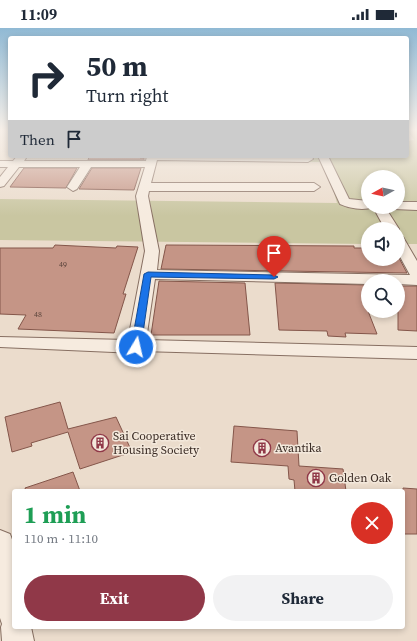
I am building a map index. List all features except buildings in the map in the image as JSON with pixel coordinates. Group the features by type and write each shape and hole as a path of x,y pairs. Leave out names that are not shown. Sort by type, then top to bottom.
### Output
{"street":[{"path":"136,347 152,251 142,196 152,159"},
{"path":"0,164 20,160 88,164 152,159 308,159"},
{"path":"324,159 344,201 351,204 361,205"},
{"path":"0,184 20,160"},
{"path":"73,187 88,164"},
{"path":"144,187 314,187"},
{"path":"405,206 417,206"},
{"path":"405,253 417,274"},
{"path":"148,274 417,280"},
{"path":"0,342 136,347 417,353"},
{"path":"0,542 12,605"},
{"path":"16,629 18,641"}],"shaded area":[{"path":"240,159 417,159 417,244 405,244 405,222 361,222 361,244 0,240 0,199 337,203 325,162 240,162"}],"place":[{"name":"Sai Cooperative Housing Society","path":"100,443"},
{"name":"Avantika","path":"262,448"},
{"name":"Golden Oak","path":"316,478"}],"route":[{"path":"136,347 148,274 274,277"}]}
